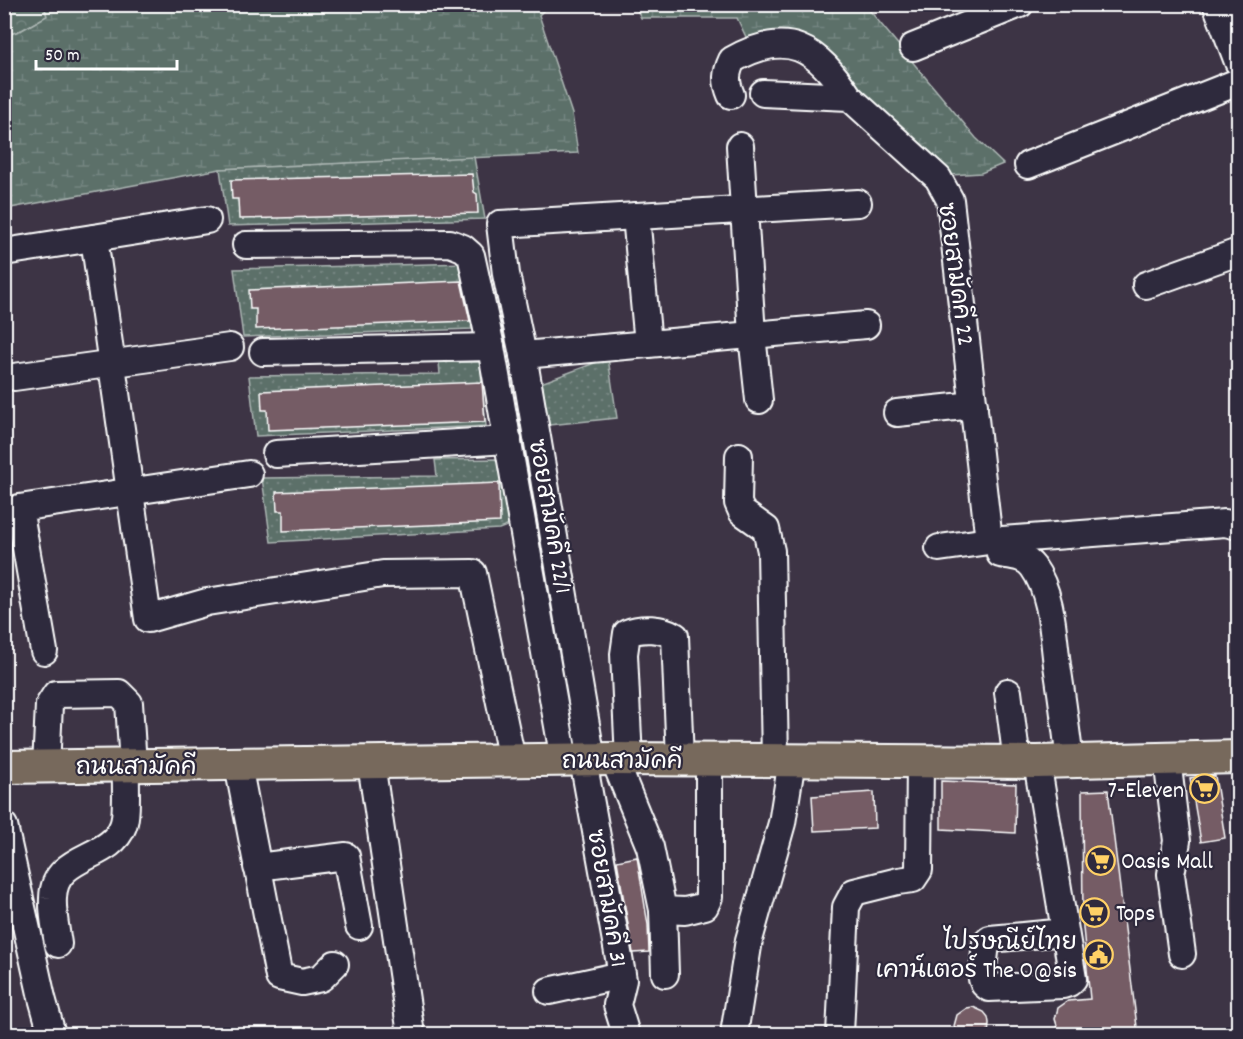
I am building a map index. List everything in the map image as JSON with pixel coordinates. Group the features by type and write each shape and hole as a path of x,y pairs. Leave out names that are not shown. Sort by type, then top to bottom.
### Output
{"main road":[{"name":"ถนนสามัคคี","path":"4,767 512,760 1027,762 1239,757"}],"street":[{"path":"913,47 1020,4"},
{"path":"1216,4 1239,62"},
{"name":"ซอยสามัคคี 22","path":"730,95 726,74 732,60 759,46 786,45 808,51 820,60 838,80 849,97 938,178 950,200 974,405 994,548"},
{"path":"1028,165 1239,82"},
{"path":"763,93 849,97"},
{"path":"740,146 752,335 759,399"},
{"path":"648,344 636,216 858,203"},
{"name":"ซอยสามัคคี 22/1","path":"596,760 523,355 506,274 500,224 636,216"},
{"path":"4,252 207,220"},
{"path":"94,238 148,619 207,602 383,574 473,573 512,760"},
{"path":"246,245 450,243 464,248 471,255 491,347 507,440 596,760 650,847 663,910 665,974"},
{"path":"1146,285 1239,252"},
{"path":"523,355 866,325"},
{"path":"14,377 230,347"},
{"path":"263,352 491,347"},
{"path":"897,413 974,405"},
{"path":"276,454 507,440"},
{"path":"734,1035 749,940 782,823 783,760 771,551 766,529 742,512 738,503 739,456"},
{"path":"44,651 19,508 249,474"},
{"path":"939,548 994,548 1225,523 1239,526"},
{"path":"994,548 1022,557 1032,566 1040,580 1048,605 1053,634 1070,761"},
{"path":"596,760 624,654 627,633 634,630 666,630 675,636 694,760 708,903 702,907 685,911 663,910"},
{"path":"1008,692 1027,762 1065,932"},
{"path":"46,766 49,705 56,694 119,693 129,703 130,765 124,824 116,840 68,866 56,882 53,898 58,944"},
{"path":"1167,759 1177,841 1172,874 1182,954"},
{"name":"ซอยสามัคคี 31","path":"596,760 623,980 617,1005 626,1035"},
{"path":"840,1035 846,907 854,892 913,879 919,870 920,760"},
{"path":"371,763 411,1035"},
{"path":"238,765 279,977 302,982 321,978 335,964"},
{"path":"4,826 52,1035"},
{"path":"258,867 346,856 359,926"},
{"path":"549,991 622,975"}],"green space":[{"path":"5,5 44,5 47,16 22,30 5,36"},
{"path":"44,5 549,5 539,15 572,114 578,153 220,169 5,209 5,36 22,30 47,16"},
{"path":"635,5 865,5 976,138 1003,164 981,173 951,175 806,43 747,39 737,18 641,18"},
{"path":"474,157 485,219 228,226 220,169"},
{"path":"469,263 472,329 243,337 234,269"},
{"path":"608,358 617,418 549,425 541,383"},
{"path":"439,362 480,362 486,426 256,436 249,376 440,374"},
{"path":"497,459 505,483 512,524 499,529 271,542 262,478 437,476 435,460"}],"building":[{"path":"472,174 474,192 477,194 478,213 239,219 238,199 232,199 231,180"},
{"path":"461,281 470,321 256,329 256,309 250,309 249,290"},
{"path":"482,382 485,422 268,430 267,410 262,410 261,391"},
{"path":"499,483 500,522 283,531 283,511 277,511 276,492"},
{"path":"1215,776 1225,838 1201,842 1190,778"},
{"path":"941,781 1016,784 1015,833 941,829"},
{"name":"Oasis Mall","path":"1108,790 1138,1035 1060,1035 1055,1019 1058,1008 1068,1001 1090,999 1083,928 1082,791"},
{"path":"874,792 875,828 814,831 812,796"},
{"path":"637,857 648,925 649,952 633,953 617,861"},
{"path":"973,1007 984,1012 988,1017 988,1035 957,1035 954,1026 957,1015"}],"place":[{"name":"7-Eleven","path":"1205,789"},
{"name":"Oasis Mall","path":"1100,860"},
{"name":"Tops","path":"1095,912"},
{"name":"ไปรษณีย์ไทย เคาน์เตอร์ The O@sis","path":"1098,955"}]}
